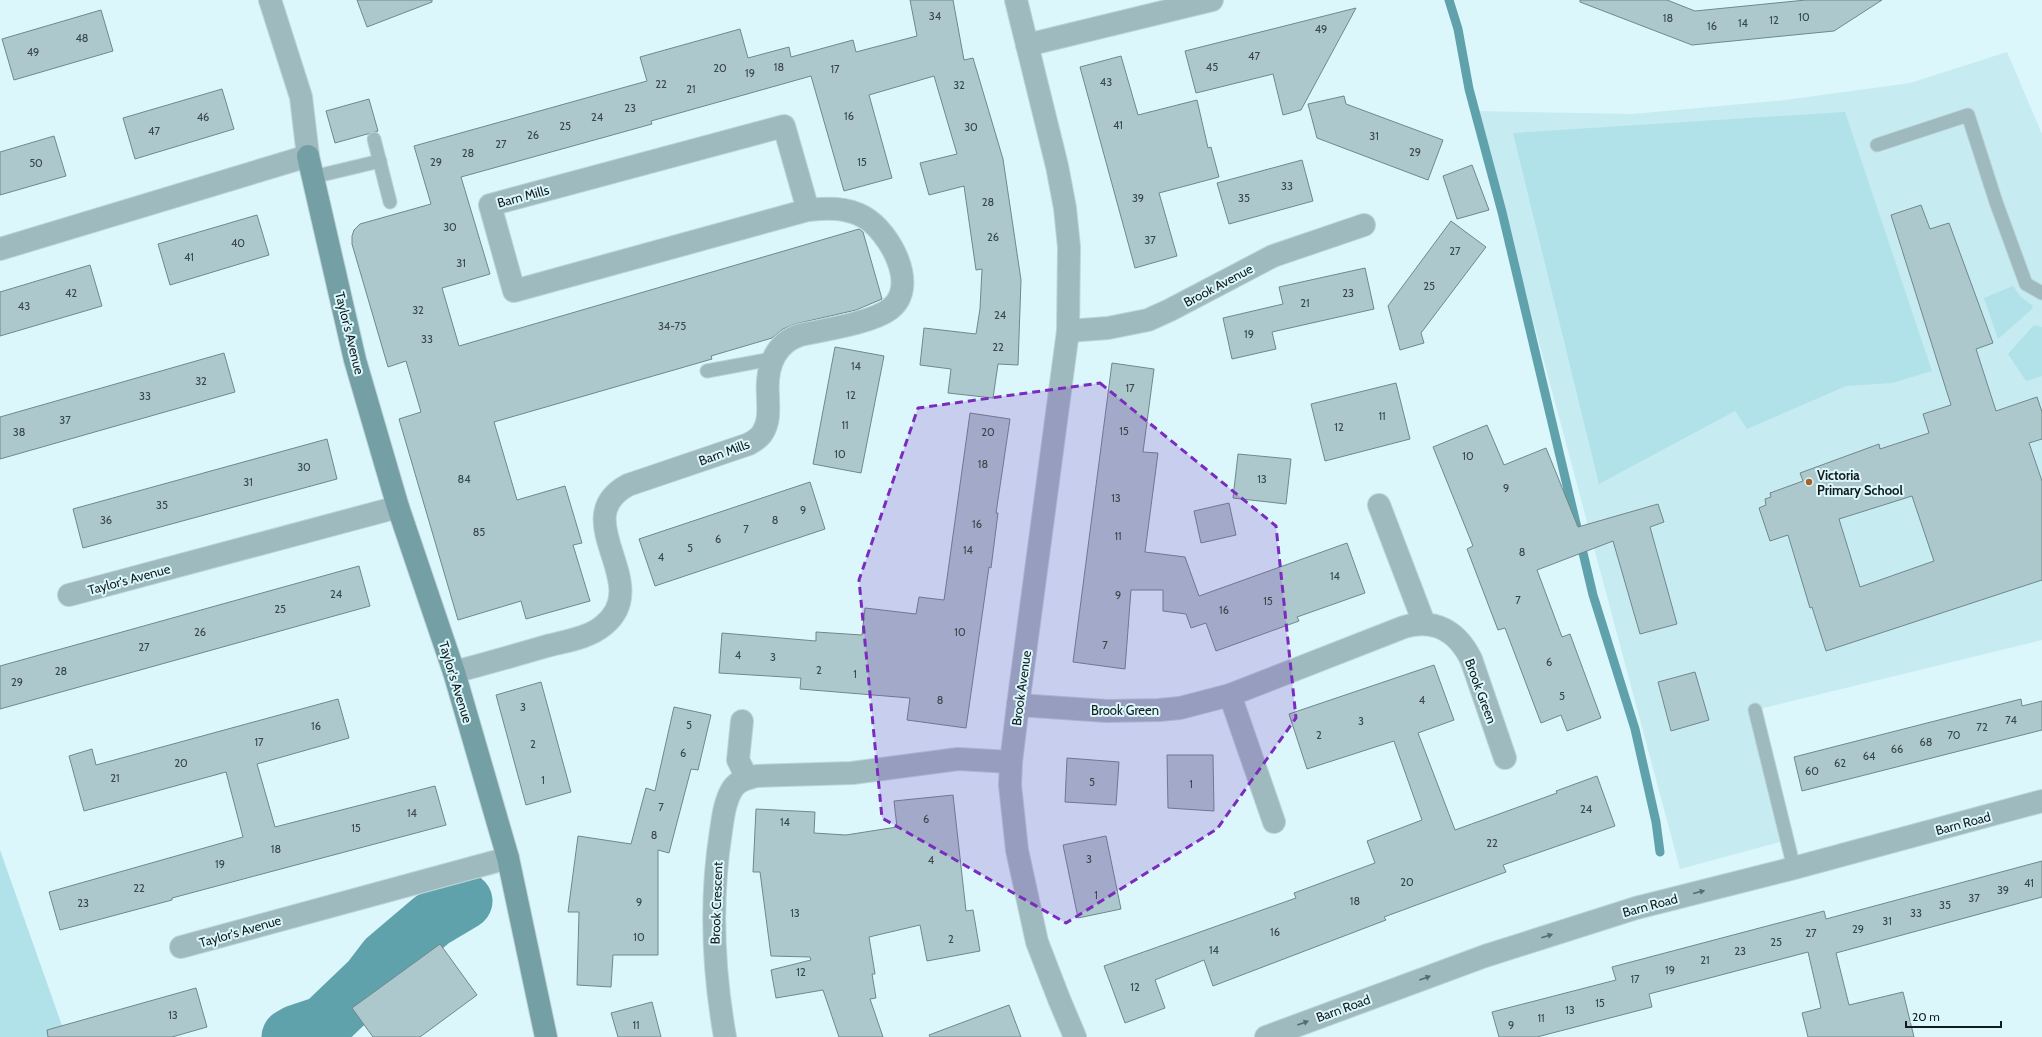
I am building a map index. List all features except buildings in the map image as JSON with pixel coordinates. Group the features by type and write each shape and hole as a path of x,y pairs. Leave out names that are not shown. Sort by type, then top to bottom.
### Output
{"street":[{"name":"Taylor's Avenue","path":"270,0 301,97 311,167 355,360 398,507 454,672 508,858 546,1037"},
{"name":"Brook Avenue","path":"1016,0 1065,208 1069,246 1068,331 1011,762 1012,807 1017,850 1037,942 1075,1037"},
{"path":"1027,45 1212,0"},
{"name":"Barn Mills","path":"454,672 583,636 595,631 610,620 619,606 621,597 619,575 604,526 605,507 610,499 619,490 628,485 749,444 758,439 763,433 768,417 768,377 772,359 777,351 792,338 868,319 889,310 894,306 901,288 901,270 898,260 886,237 864,217 842,209 808,210 514,291 490,206 784,126 808,210"},
{"path":"0,249 311,167"},
{"name":"Brook Avenue","path":"1068,331 1108,328 1148,320 1273,256 1364,225"},
{"path":"1379,505 1424,623"},
{"name":"Taylor's Avenue","path":"69,595 398,507"},
{"name":"Brook Green","path":"1018,705 1107,711 1180,708 1230,695 1404,627 1424,623 1436,626 1458,638 1468,653 1505,758"},
{"path":"1230,695 1274,822"},
{"path":"742,721 738,760 747,778 767,775 852,773 958,759 1011,762"},
{"name":"Brook Crescent","path":"725,1037 716,976 714,932 715,881 724,813 733,788 747,778"},
{"name":"Barn Road","path":"1266,1037 1492,953 1636,908 1794,868 2042,802"},
{"name":"Taylor's Avenue","path":"181,947 508,858"}],"lane":[{"path":"1877,145 1968,115 1996,202 2026,284 2042,293"},
{"path":"374,139 390,202"},
{"path":"311,167 380,161"},
{"path":"707,371 772,359"},
{"path":"1755,710 1794,868"}],"highlighted area":[{"path":"1100,383 1276,526 1296,718 1217,829 1066,923 882,818 859,580 918,408"}],"shaded area":[{"name":"Victoria Primary School","path":"2007,52 2042,134 2042,640 1755,710 1787,840 1680,869 1477,111 1633,114 1785,100 1910,83"},
{"path":"1845,112 1932,371 1892,383 1846,386 1747,429 1735,411 1599,484 1513,133"},
{"path":"2013,286 2021,297 2033,306 2032,309 1998,339 1984,298"},
{"path":"2034,325 2042,327 2042,376 2026,381 2008,354"},
{"path":"0,850 66,1037 0,1037"}],"waterway":[{"path":"1449,0 1458,29 1469,89 1502,212 1593,595 1635,729 1656,822 1660,852"},
{"path":"290,1037 297,1033 324,1024 370,980 386,959 432,920 464,901"}],"place":[{"name":"Victoria Primary School","path":"1809,482"}]}
